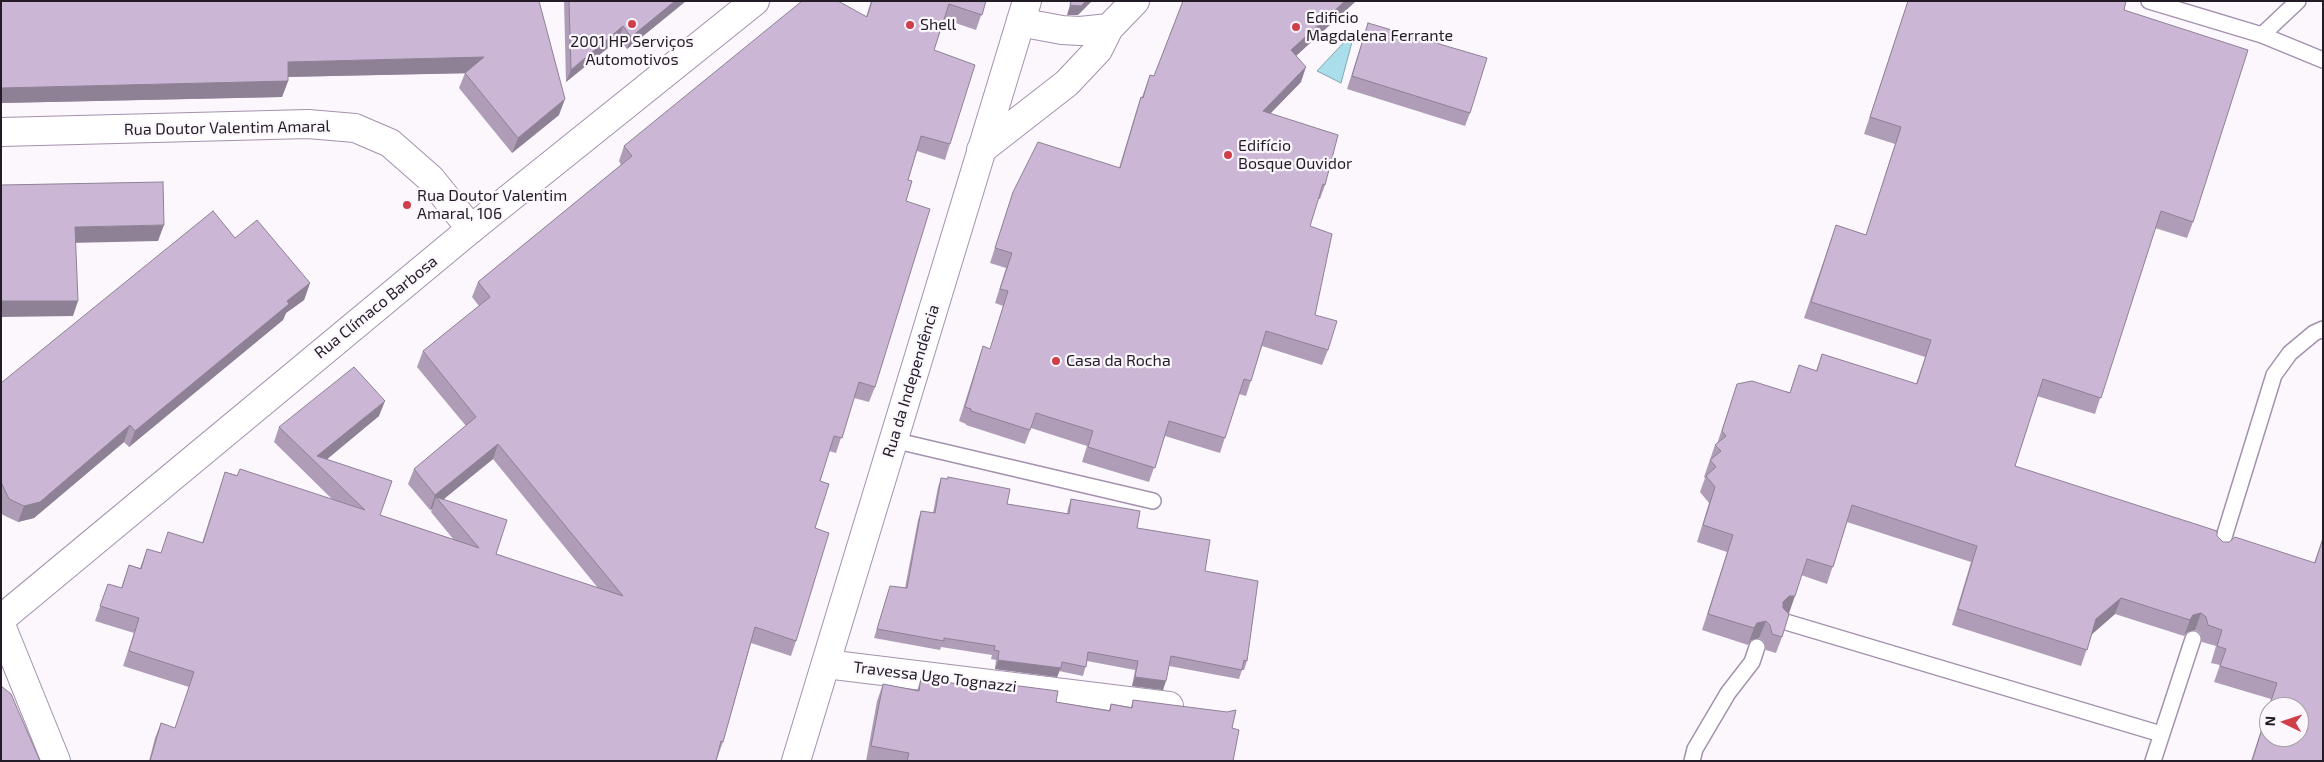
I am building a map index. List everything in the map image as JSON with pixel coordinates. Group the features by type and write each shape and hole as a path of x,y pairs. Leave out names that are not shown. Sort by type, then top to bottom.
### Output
{"main road":[{"name":"Rua Clímaco Barbosa","path":"1,619 184,465 471,229 755,1"},
{"path":"981,150 1066,83 1098,50 1109,28 1135,1"},
{"path":"1024,11 1035,25 1080,31 1109,28"},
{"name":"Rua da Independência","path":"796,761 1024,11"},
{"name":"Rua Doutor Valentim Amaral","path":"1,132 308,124 355,128 390,143 431,179 471,229"},
{"path":"1,625 56,761"},
{"name":"Travessa Ugo Tognazzi","path":"826,664 1194,709"}],"lane":[{"path":"2149,1 2262,35 2323,60"},
{"path":"2262,35 2298,1"},
{"path":"2220,550 2274,375 2290,353 2314,333 2323,329"},
{"path":"893,440 1153,501"},
{"path":"1786,622 2161,734"},
{"path":"2153,761 2193,639"},
{"path":"1692,761 1695,748 1728,693 1752,662 1757,648"}],"water":[{"path":"1348,38 1352,42 1341,83 1317,71"}],"building":[{"path":"1,1 539,1 565,99 518,138 465,73 484,57 288,62 288,81 1,88"},
{"name":"2001 HP Serviços Automotivos","path":"569,1 675,1 631,37 623,26 571,70"},
{"path":"802,1 838,1 867,17 872,1 986,1 982,15 949,4 934,50 975,65 950,144 921,136 908,180 912,181 906,201 930,209 875,387 859,382 842,438 834,436 820,481 829,484 815,528 829,533 796,641 755,627 716,761 150,761 161,723 175,728 194,672 129,651 139,618 100,606 108,584 122,588 129,565 141,569 147,549 161,553 168,532 203,543 225,472 237,476 240,469 365,510 279,427 354,367 385,401 317,456 392,481 380,515 479,548 436,497 507,520 496,554 623,596 498,444 435,495 414,469 476,417 423,351 490,297 478,282 632,156 624,146"},
{"path":"1071,1 1086,1 1081,6 1070,5"},
{"path":"1183,1 1345,1 1291,50 1306,67 1263,111 1338,135 1325,185 1323,184 1310,226 1332,234 1315,315 1337,321 1328,350 1266,331 1251,381 1244,379 1225,438 1169,421 1155,468 1088,447 1093,431 1036,413 1030,430 971,411 971,409 965,407 983,346 990,349 1008,291 1000,289 1012,253 995,248 1013,192 1038,142 1120,168 1141,97 1143,98 1150,75 1154,76"},
{"path":"1908,1 2126,1 2124,10 2248,50 2193,222 2161,211 2101,398 2043,379 2015,466 2217,531 2217,536 2223,542 2229,542 2235,537 2315,563 2323,538 2323,761 2252,761 2259,739 2259,747 2309,747 2309,697 2272,697 2277,683 2220,666 2226,649 2217,646 2222,630 2208,625 2206,617 2201,613 2193,615 2190,620 2121,598 2096,619 2087,650 1958,609 1977,546 1852,505 1833,567 1807,559 1795,596 1789,596 1783,602 1783,608 1789,614 1782,637 1772,634 1770,625 1766,621 1757,623 1754,628 1708,614 1733,535 1703,525 1715,487 1706,476 1716,467 1710,460 1721,451 1715,445 1726,436 1722,431 1737,384 1752,381 1790,393 1799,365 1817,371 1822,354 1917,384 1931,340 1811,302 1836,225 1866,235 1901,127 1870,117"},
{"path":"1368,23 1487,58 1470,113 1352,76"},
{"path":"163,182 164,225 75,227 78,301 1,301 1,185"},
{"path":"213,211 235,238 257,220 310,283 287,301 289,304 135,431 130,425 40,502 24,506 9,499 1,482 1,383"},
{"path":"948,477 1010,489 1007,504 1069,514 1071,499 1140,511 1137,528 1210,540 1205,571 1258,581 1247,661 1244,660 1242,670 1171,656 1166,681 1135,677 1138,661 1088,652 1086,667 1062,662 1061,668 998,660 999,651 994,650 995,646 944,638 944,641 877,629 890,586 907,588 921,511 935,513 941,478 948,479"},
{"path":"921,678 995,690 996,683 1058,691 1056,702 1110,711 1111,704 1132,708 1133,700 1227,712 1236,710 1232,728 1239,730 1233,761 907,761 909,753 871,746 883,684 919,691"},
{"path":"1,686 11,694 40,761 1,761"}],"place":[{"name":"2001 HP Serviços Automotivos","path":"632,24"},
{"name":"Shell","path":"910,25"},
{"name":"Edificio Magdalena Ferrante","path":"1296,27"},
{"name":"Edifício Bosque Ouvidor","path":"1228,155"},
{"name":"Rua Doutor Valentim Amaral, 106","path":"407,205"},
{"name":"Casa da Rocha","path":"1056,361"}]}
